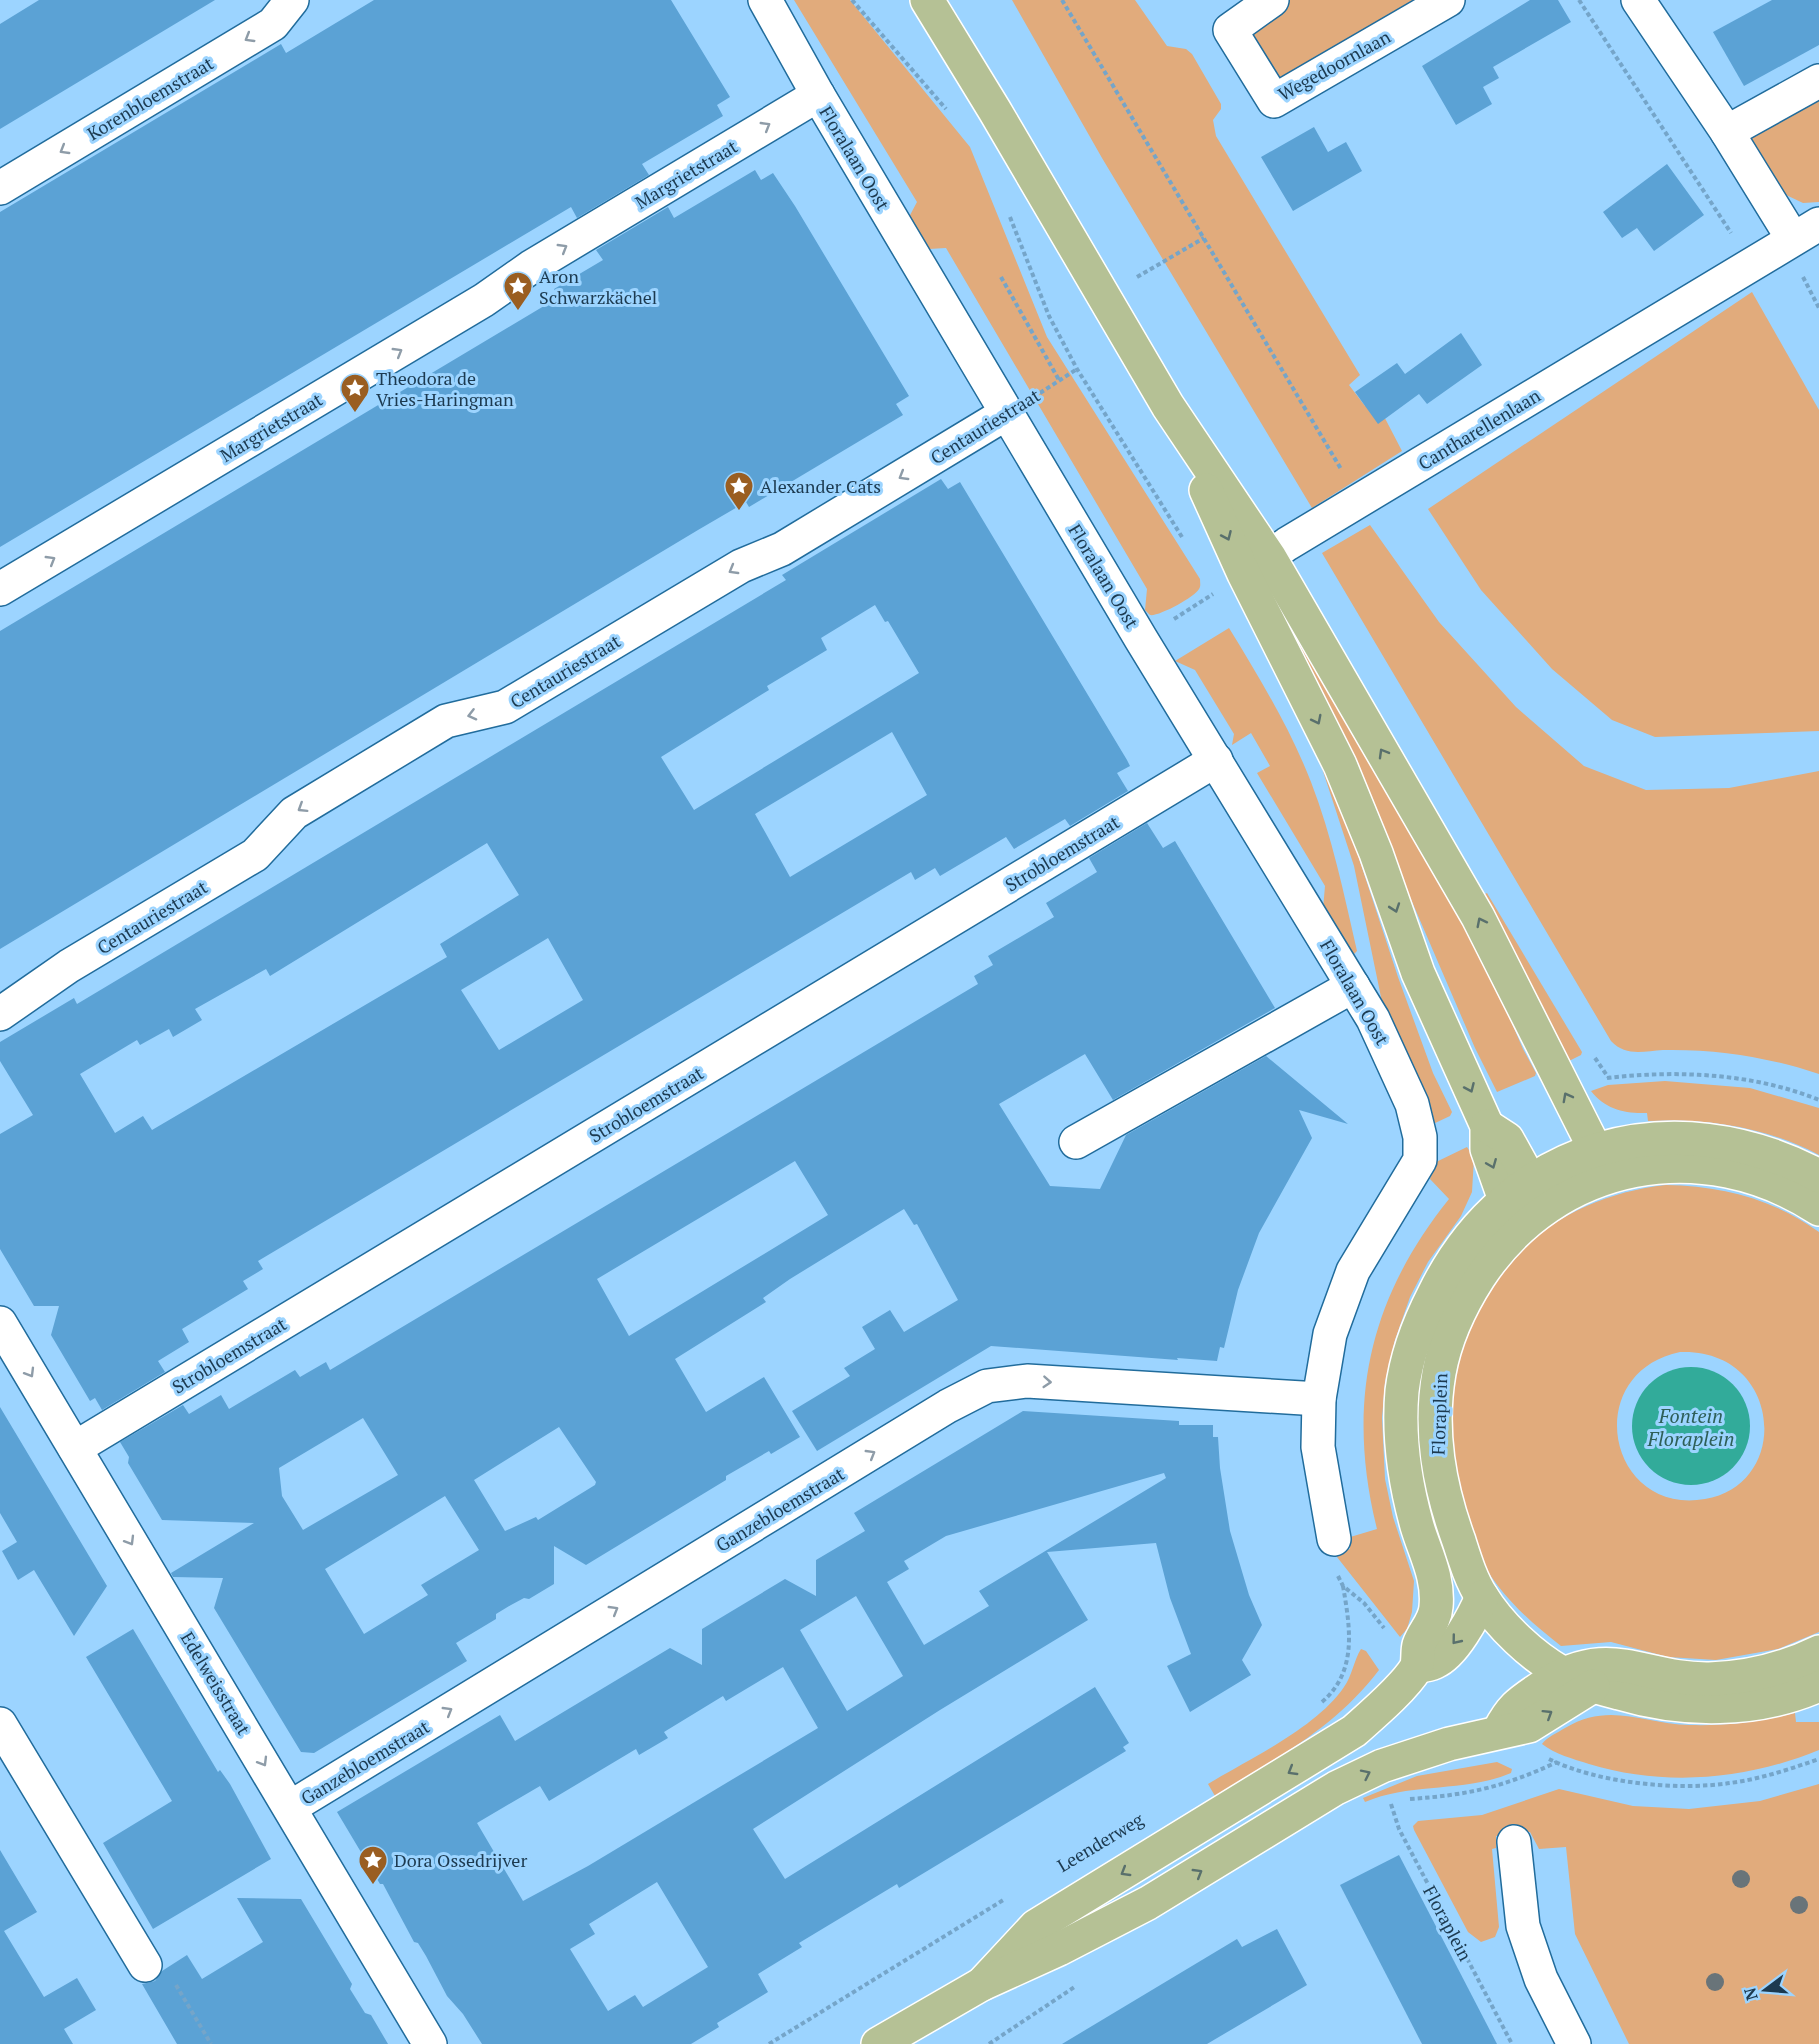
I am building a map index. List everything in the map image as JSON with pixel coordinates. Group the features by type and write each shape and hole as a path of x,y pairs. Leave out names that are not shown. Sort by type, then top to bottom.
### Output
{"main road":[{"path":"927,0 995,111 1168,406 1257,566 1478,917 1564,1092 1595,1149"},
{"path":"1257,566 1376,853 1418,973 1487,1126 1487,1149 1516,1191 1536,1214"},
{"name":"Floraplein","path":"1417,1666 1419,1645 1435,1616 1437,1588 1408,1487 1402,1441 1402,1390 1413,1346 1426,1308 1445,1269 1476,1230 1516,1191 1560,1162 1595,1149 1649,1140 1708,1141 1747,1147 1819,1176"},
{"name":"Floraplein","path":"1819,1209 1779,1187 1753,1177 1686,1167 1657,1167 1595,1180 1563,1195 1536,1214 1507,1240 1466,1298 1448,1340 1439,1372 1435,1437 1443,1494 1471,1575 1482,1597 1518,1639 1563,1674 1593,1686 1652,1702 1689,1707 1756,1703 1819,1685"},
{"path":"982,1984 1036,1926 1354,1731 1384,1703 1417,1666 1436,1662 1448,1651 1470,1620 1482,1597"},
{"path":"1498,1731 1510,1709 1563,1674 1604,1662 1708,1679 1773,1671 1819,1652"},
{"path":"878,2044 982,1984 1059,1949 1148,1903 1355,1779 1394,1762 1498,1731 1529,1726 1593,1686"}],"street":[{"name":"Korenbloemstraat","path":"0,188 273,24 292,0"},
{"name":"Floralaan Oost","path":"765,0 818,95 1007,413 1353,986 1398,1068 1412,1104 1420,1137 1420,1160 1353,1271 1330,1334 1319,1399"},
{"name":"Wegedoornlaan","path":"1272,0 1230,30 1274,101 1448,0"},
{"path":"1638,0 1727,132 1806,231"},
{"path":"1727,132 1819,81"},
{"name":"Margrietstraat","path":"0,589 484,300 531,267 818,95"},
{"name":"Cantharellenlaan","path":"1257,566 1360,501 1806,231"},
{"name":"Centauriestraat","path":"0,1014 69,966 255,855 294,813 446,721 505,707 741,566 782,549 1007,413"},
{"name":"Strobloemstraat","path":"75,1448 1216,760"},
{"path":"1076,1142 1353,986"},
{"name":"Edelweisstraat","path":"0,1323 430,2044"},
{"name":"Ganzebloemstraat","path":"291,1808 948,1406 987,1386 1027,1381 1319,1399"},
{"path":"1319,1399 1318,1447 1334,1539"},
{"path":"0,1724 145,1965"},
{"path":"1514,1842 1523,1926 1541,1979 1574,2044"}],"path":[{"path":"852,0 950,114"},
{"path":"1062,0 1360,501"},
{"path":"1579,0 1751,264"},
{"path":"1009,214 1049,316 1077,369 1185,541"},
{"path":"1130,281 1204,238"},
{"path":"1001,277 1059,380"},
{"name":"Centauriestraat","path":"1007,413 1077,369"},
{"path":"1142,639 1257,566"},
{"path":"1608,1077 1688,1073 1746,1080 1819,1100"},
{"path":"1319,1705 1338,1682 1350,1651 1351,1637 1343,1586"},
{"path":"1380,1804 1484,1791 1518,1780 1557,1762"},
{"name":"Floraplein","path":"1390,1801 1399,1829 1512,2044"},
{"path":"769,2044 1012,1895"},
{"path":"145,1965 161,1961 211,2044"},
{"path":"989,2044 1079,1984"}],"shaded area":[{"path":"794,0 850,0 970,147 1047,337 1200,579 1200,588 1191,597 1154,615 1150,615 1145,610 1147,589 946,248 929,249 909,217 917,202"},
{"path":"1012,0 1135,0 1167,46 1186,49 1192,54 1221,104 1221,109 1213,120 1216,136 1360,375 1349,385 1365,406 1375,399 1402,451 1312,508 1102,158"},
{"path":"1287,0 1435,0 1283,86 1246,33"},
{"path":"1819,95 1819,202 1803,203 1784,194 1750,137"},
{"path":"1752,292 1819,410 1819,731 1655,737 1612,720 1552,669 1481,590 1428,509"},
{"path":"1370,525 1439,622 1516,707 1584,766 1646,790 1729,788 1819,771 1819,1074 1780,1063 1723,1053 1683,1050 1629,1051 1611,1041 1322,553"},
{"path":"1272,586 1467,919 1523,1049 1536,1073 1535,1076 1497,1092 1475,1048 1385,839 1268,589"},
{"path":"1229,628 1284,722 1311,782 1337,865 1357,951 1354,954 1351,954 1323,909 1325,886 1257,773 1270,766 1251,733 1232,745 1234,734 1195,670 1175,661"},
{"path":"1325,755 1398,977 1433,1073 1452,1112 1450,1116 1433,1124 1382,1002 1354,866 1320,762"},
{"path":"1487,893 1582,1052 1581,1055 1565,1063 1481,896"},
{"path":"1665,1081 1750,1088 1819,1108 1819,1155 1778,1137 1736,1126 1693,1121 1648,1121 1647,1113 1631,1113 1616,1109 1603,1102 1591,1091 1608,1085"},
{"path":"1467,1147 1474,1158 1472,1192 1461,1216 1428,1262 1410,1297 1395,1340 1385,1382 1382,1418 1385,1479 1393,1517 1414,1581 1412,1612 1407,1629 1400,1637 1337,1557 1339,1552 1350,1549 1347,1538 1377,1529 1368,1483 1364,1439 1365,1396 1371,1355 1382,1315 1399,1276 1421,1237 1449,1199 1430,1179 1434,1163"},
{"path":"1666,1185 1707,1188 1747,1196 1784,1211 1819,1232 1819,1632 1778,1649 1716,1660 1668,1657 1611,1642 1561,1646 1512,1603 1492,1578 1475,1549 1449,1452 1447,1433 1462,1351 1476,1313 1496,1279 1521,1250 1551,1226 1585,1207 1624,1193","holes":["1680,1352 1714,1357 1739,1371 1756,1393 1764,1418 1763,1445 1753,1469 1733,1488 1705,1499 1672,1498 1646,1486 1628,1465 1618,1440 1618,1412 1628,1386 1648,1365"]},
{"path":"1361,1649 1366,1651 1379,1670 1344,1709 1304,1740 1215,1796 1208,1784 1282,1741 1317,1716 1332,1702 1347,1683"},
{"path":"1795,1713 1796,1722 1819,1722 1819,1750 1763,1768 1734,1774 1676,1778 1647,1776 1589,1764 1558,1753 1542,1744 1565,1728 1581,1720 1597,1716 1627,1716 1673,1724 1717,1725 1769,1719"},
{"path":"1497,1762 1512,1769 1511,1773 1475,1783 1401,1792 1365,1802 1363,1798 1417,1776"},
{"path":"1819,1784 1819,2044 1629,2044 1575,1934 1566,1847 1539,1849 1530,1832 1496,1836 1496,1848 1492,1849 1499,1927 1495,1937 1481,1942 1468,1932 1413,1826 1418,1821 1482,1815 1559,1789 1633,1806 1689,1809 1760,1801"}],"water":[{"name":"Fontein Floraplein","path":"1691,1367 1714,1371 1733,1384 1746,1403 1750,1426 1746,1449 1733,1468 1714,1481 1691,1485 1668,1481 1649,1468 1636,1449 1632,1426 1636,1403 1649,1384 1668,1371"}],"building":[{"path":"39,0 215,0 0,129 0,24"},
{"path":"374,0 671,0 730,97 717,105 723,116 642,164 649,175 577,218 571,207 0,547 0,212 281,44 286,53"},
{"path":"1530,0 1558,0 1571,22 1493,67 1499,78 1483,87 1492,104 1456,125 1422,66"},
{"path":"1772,0 1819,0 1819,45 1744,86 1713,32"},
{"path":"1314,127 1328,152 1346,142 1362,171 1293,211 1261,157"},
{"path":"1667,164 1704,215 1654,251 1637,228 1622,238 1603,212"},
{"path":"755,170 761,180 773,173 795,206 909,396 896,404 903,415 749,507 746,502 698,530 0,949 0,631 559,297 554,289 603,260 596,250 668,207 674,218"},
{"path":"1461,333 1482,365 1427,404 1419,394 1378,424 1355,392 1397,363 1405,374"},
{"path":"941,479 948,489 960,482 1127,760 1130,766 1117,773 1128,791 1070,826 1065,819 1014,849 1006,837 940,876 935,868 915,880 911,872 258,1261 263,1269 243,1281 248,1289 182,1329 189,1342 158,1361 165,1372 102,1410 95,1398 90,1401 51,1335 59,1306 34,1306 0,1249 0,1134 33,1115 0,1061 0,1042 74,998 77,1004 786,580 782,575","holes":["875,605 885,622 888,621 919,673 694,810 661,757 769,690 767,686 827,650 821,638","892,732 927,795 790,877 755,814","487,843 519,895 440,944 447,957 152,1130 143,1116 115,1133 80,1074 137,1040 140,1045 169,1029 173,1037 202,1020 195,1009 266,969 270,976","548,938 583,1000 499,1050 461,990"]},
{"path":"1147,823 1163,848 1175,841 1275,1008 1113,1100 1085,1054 999,1104 1050,1186 1100,1189 1126,1135 1266,1056 1348,1124 1299,1110 1312,1138 1259,1233 1238,1290 1224,1348 1220,1347 1217,1361 991,1346 817,1451 792,1411 850,1376 844,1368 875,1349 862,1327 890,1310 904,1332 958,1300 917,1224 914,1225 904,1209 790,1279 763,1298 766,1302 675,1359 706,1412 764,1377 800,1437 771,1454 769,1451 726,1476 726,1480 586,1565 554,1546 554,1584 529,1599 524,1598 496,1614 496,1619 456,1643 467,1661 314,1753 301,1752 214,1608 223,1578 173,1577 171,1573 254,1523 162,1520 128,1463 129,1457 120,1442 183,1405 189,1414 221,1395 229,1409 295,1370 300,1377 326,1362 330,1370 978,984 974,976 993,965 988,956 1054,917 1046,903 1097,872 1089,858","holes":["795,1161 828,1215 629,1336 597,1279","363,1418 398,1475 303,1530 282,1496 279,1468","559,1427 596,1482 595,1485 538,1520 536,1517 505,1531 474,1480","445,1496 479,1550 421,1585 428,1595 364,1634 325,1569"]},
{"path":"0,1407 107,1586 74,1636 34,1570 18,1580 2,1551 17,1542 0,1513"},
{"path":"1023,1411 1179,1421 1179,1425 1213,1425 1213,1437 1218,1437 1220,1468 1230,1531 1249,1595 1262,1625 1242,1660 1251,1675 1190,1712 1167,1666 1191,1654 1170,1598 1156,1543 1047,1552 1088,1620 940,1710 753,1829 785,1879 1095,1687 1129,1743 1123,1747 1126,1751 899,1888 897,1884 799,1943 802,1947 758,1974 768,1992 717,2023 719,2027 691,2044 482,2044 463,2014 447,1996 426,1956 418,1943 414,1942 383,1884 380,1884 337,1812 500,1715 515,1741 670,1648 702,1665 702,1629 785,1579 816,1596 816,1560 865,1531 854,1513","holes":["1164,1473 1166,1478 979,1591 989,1606 924,1645 887,1582 909,1569 904,1561 946,1536","856,1596 903,1676 847,1711 800,1630","783,1667 818,1728 588,1866 523,1901 477,1823 540,1786 549,1801 636,1749 639,1755 668,1738 664,1732 723,1696 726,1701","657,1882 708,1967 643,2007 635,1995 608,2011 570,1949 595,1934 589,1924"]},
{"path":"133,1629 218,1772 220,1770 230,1784 271,1859 153,1929 103,1843 172,1801 86,1657"},
{"path":"0,1850 37,1912 4,1931 44,1997 77,1978 96,2010 64,2029 73,2044 0,2044"},
{"path":"1399,1855 1497,2044 1422,2044 1340,1885"},
{"path":"237,1898 301,1899 352,1984 350,1989 365,2013 371,2015 388,2044 177,2044 142,1984 155,1981 162,1971 187,1955 202,1979 263,1942"},
{"path":"1277,1929 1307,1985 1207,2044 1062,2044 1237,1939 1242,1947"}],"place":[{"name":"Aron Schwarzkächel","path":"518,312"},
{"name":"Theodora de Vries-Haringman","path":"355,414"},
{"name":"Alexander Cats","path":"739,512"},
{"name":"Dora Ossedrijver","path":"373,1886"}]}
